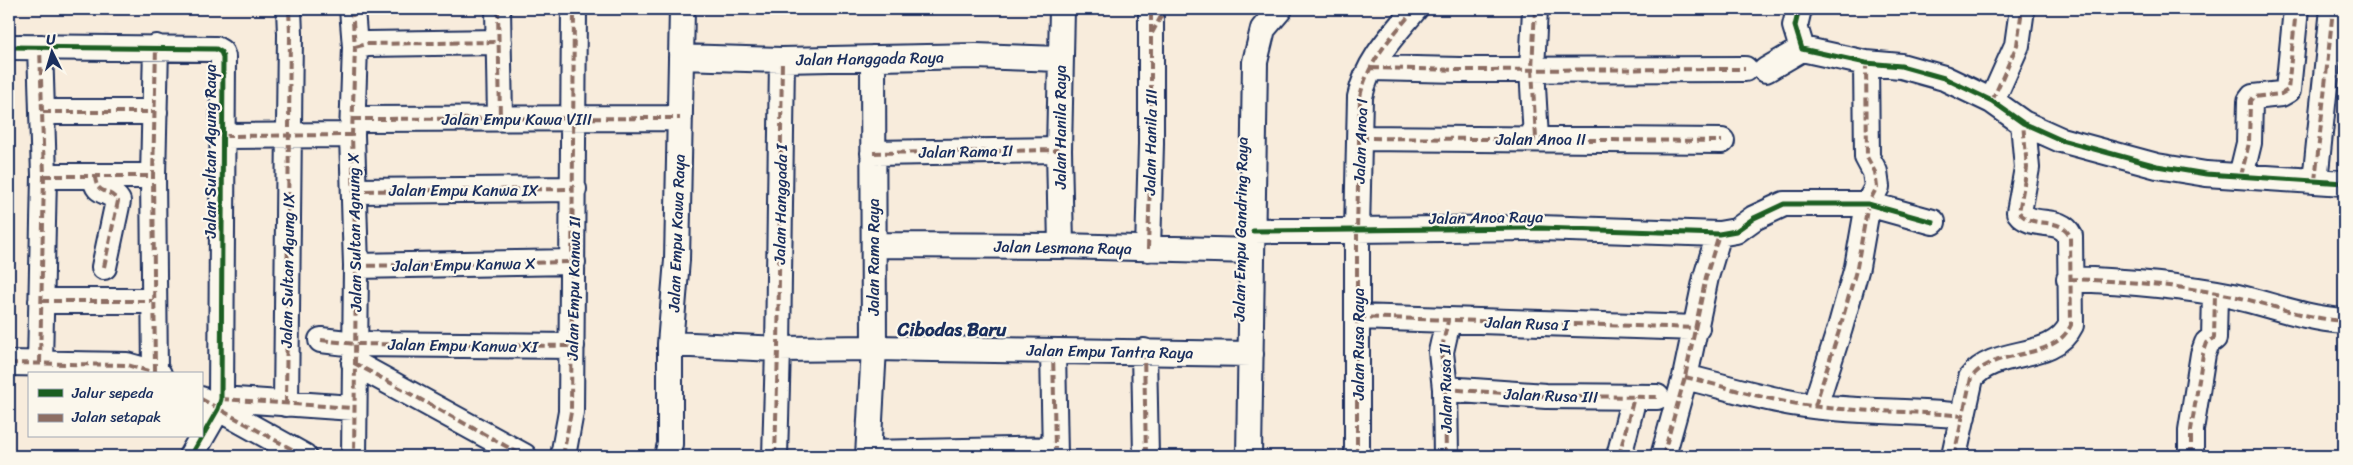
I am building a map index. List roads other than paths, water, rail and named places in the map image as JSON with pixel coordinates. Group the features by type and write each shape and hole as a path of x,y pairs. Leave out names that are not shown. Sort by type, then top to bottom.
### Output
{"street":[{"name":"Jalan Sultan Agung IX","path":"286,404 290,34 288,9"},
{"name":"Jalan Sultan Agnung X","path":"352,9 355,47 352,127 356,266 353,408 354,456"},
{"path":"498,9 500,118"},
{"name":"Jalan Empu Kanwa II","path":"563,456 571,412 575,119 574,9"},
{"name":"Jalan Empu Kawa Raya","path":"667,456 670,444 670,344 678,260 682,9"},
{"name":"Jalan Hanila Raya","path":"1061,246 1059,150 1062,9"},
{"name":"Jalan Hanila III","path":"1148,249 1151,9"},
{"name":"Jalan Hanila III","path":"1152,35 1165,9"},
{"name":"Jalan Empu Gandring Raya","path":"1249,456 1255,62 1263,29 1280,9"},
{"name":"Jalan Anoa I","path":"1357,231 1360,97 1364,82 1371,68 1389,41 1415,9"},
{"path":"1535,9 1532,69 1536,138"},
{"path":"1799,9 1795,26 1802,49"},
{"path":"1992,101 2017,45 2022,9"},
{"path":"2241,176 2249,142 2250,101 2253,98 2281,94 2288,90 2296,9"},
{"path":"2315,181 2333,9"},
{"path":"355,47 367,44 498,42"},
{"name":"Jalan Sultan Agung Raya","path":"9,47 156,47 216,49 221,52 223,57 224,136 214,402"},
{"path":"40,47 44,176 40,363"},
{"path":"9,363 127,365 157,372 153,301 156,47"},
{"path":"1371,68 1756,70 1802,49 1866,64 1900,66 1944,78 1992,101 2023,123 2062,140 2157,166 2206,174 2344,183"},
{"name":"Jalan Hanggada Raya","path":"681,57 782,60 976,56 1060,60"},
{"name":"Jalan Rama Raya","path":"868,454 874,348 873,58"},
{"name":"Jalan Hanggada I","path":"775,456 782,60"},
{"path":"1815,406 1857,267 1868,204 1875,192 1877,177 1867,156 1866,64"},
{"path":"43,112 155,112"},
{"name":"Jalan Empu Kawa VIII","path":"224,136 288,136 352,127 500,118 680,118"},
{"path":"1954,456 1971,378 1977,370 1995,361 2052,345 2067,334 2071,325 2070,236 2062,226 2028,220 2019,212 2027,168 2023,123"},
{"name":"Jalan Anoa II","path":"1360,138 1722,141"},
{"name":"Jalan Rama II","path":"873,153 1059,150"},
{"path":"44,176 153,176"},
{"path":"94,176 96,186 116,197 118,201 104,267"},
{"name":"Jalan Empu Kanwa IX","path":"354,190 574,189"},
{"path":"1663,456 1685,378 1697,328 1706,277 1719,234 1736,231 1743,224 1780,205 1868,204 1933,222"},
{"name":"Jalan Anoa Raya","path":"1252,241 1357,231 1540,228 1719,234"},
{"name":"Jalan Rusa Raya","path":"1357,231 1357,456"},
{"name":"Jalan Lesmana Raya","path":"874,245 1061,246 1148,249 1252,241"},
{"name":"Jalan Empu Kanwa X","path":"356,266 573,262"},
{"path":"2069,279 2158,283 2215,293 2312,318 2344,321"},
{"path":"2191,456 2191,430 2203,354 2207,342 2214,338 2215,293"},
{"path":"41,302 153,301"},
{"name":"Jalan Rusa I","path":"1358,317 1697,328"},
{"name":"Jalan Rusa II","path":"1446,456 1445,389 1442,352 1448,320"},
{"name":"Jalan Empu Kanwa XI","path":"321,340 355,353 572,346"},
{"name":"Jalan Empu Tantra Raya","path":"670,344 778,349 874,348 1251,354"},
{"path":"868,454 1055,453 1054,351"},
{"path":"1144,351 1146,456"},
{"path":"355,353 524,456"},
{"path":"1685,378 1797,404 1869,412 1915,411 1962,416"},
{"name":"Jalan Rusa III","path":"1445,389 1546,396 1657,397"},
{"path":"1619,456 1634,397"},
{"path":"214,402 353,408"},
{"path":"202,429 214,402"},
{"path":"214,402 304,456"},
{"path":"190,456 198,438"}],"district":[{"name":"Cibodas Baru","path":"952,329"}]}
